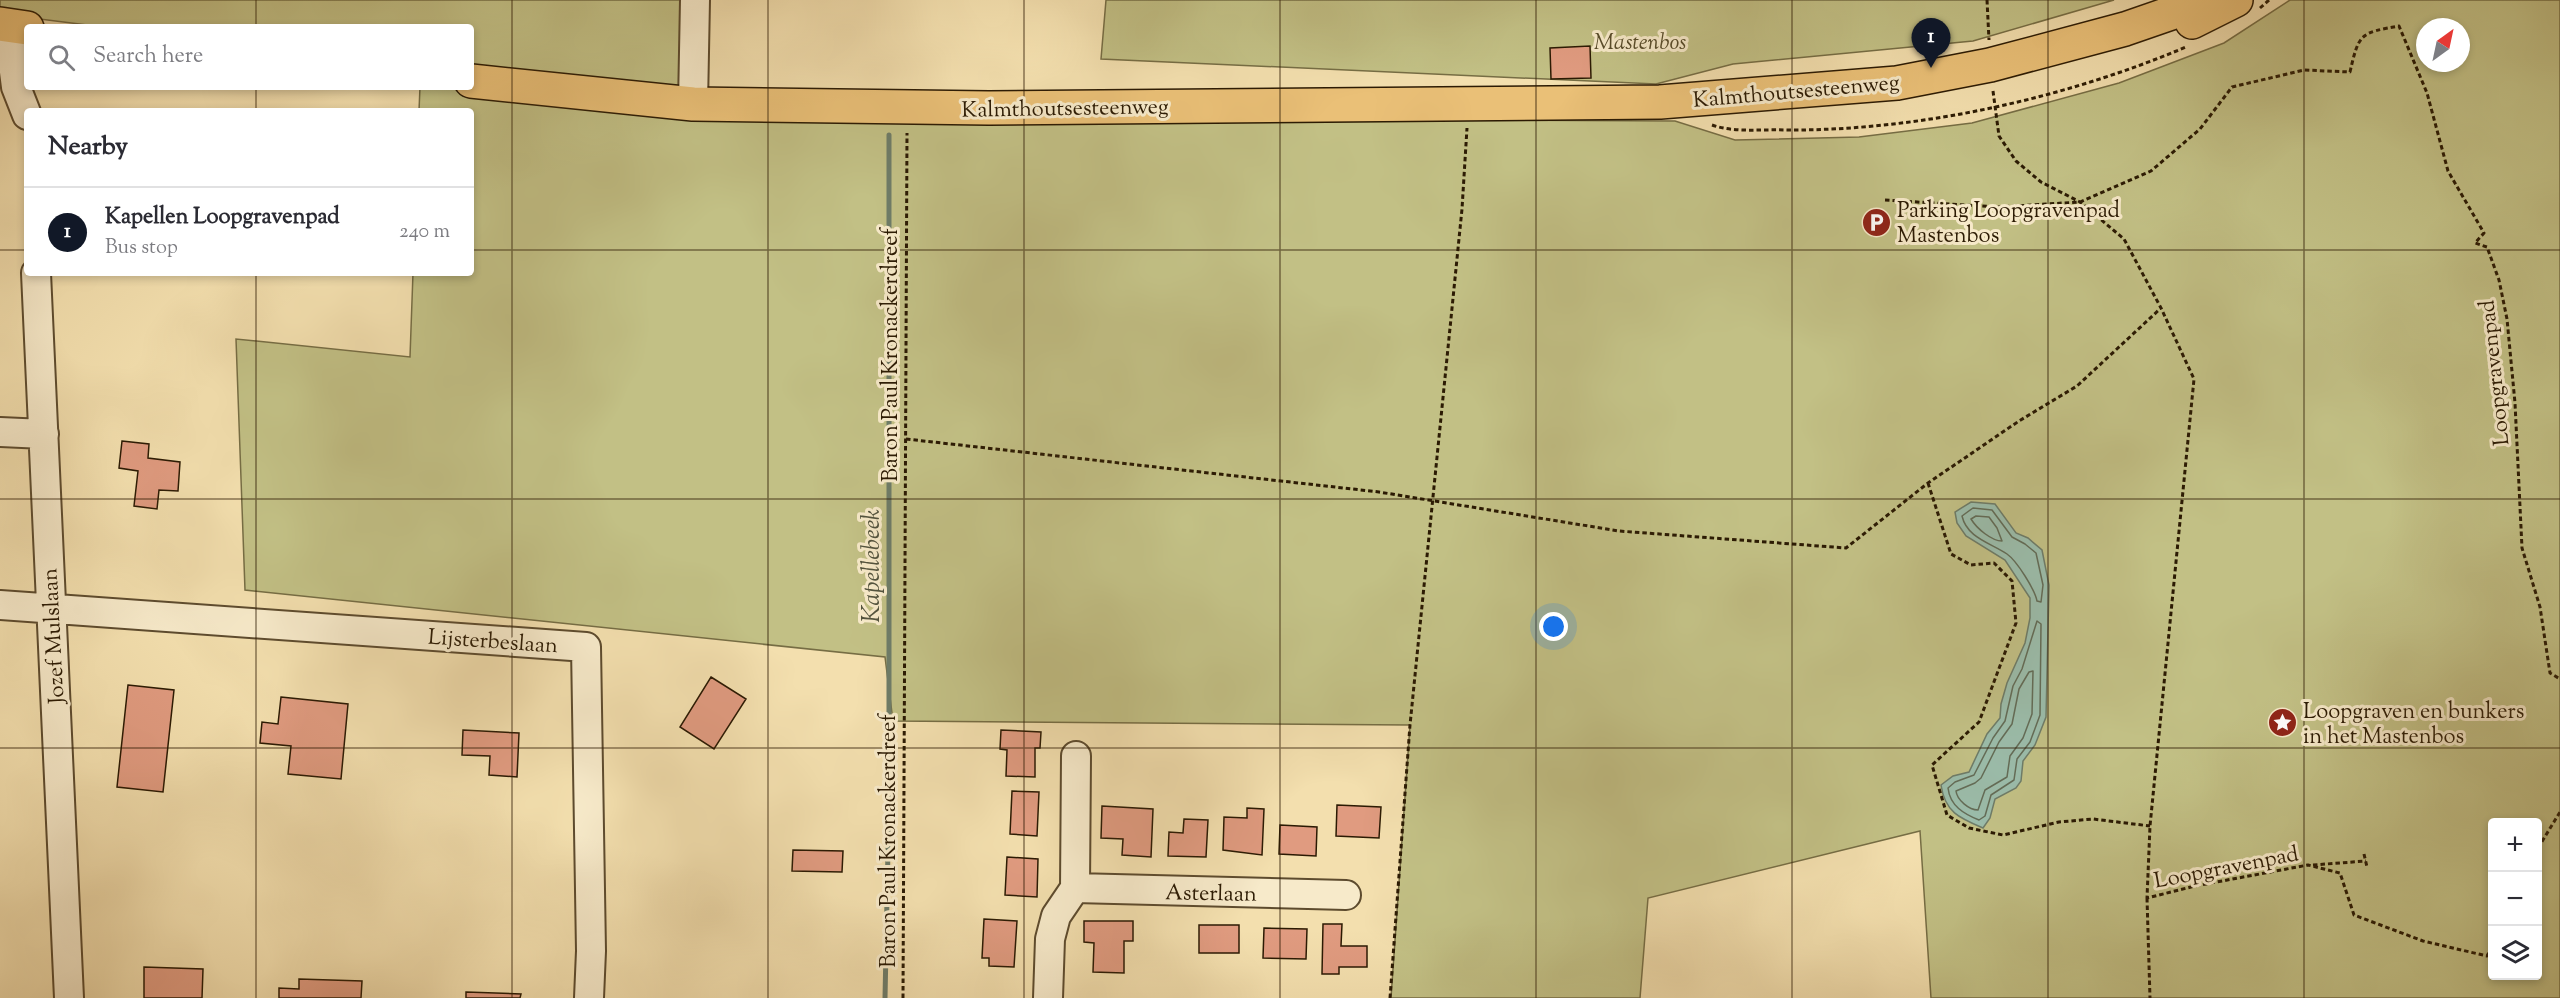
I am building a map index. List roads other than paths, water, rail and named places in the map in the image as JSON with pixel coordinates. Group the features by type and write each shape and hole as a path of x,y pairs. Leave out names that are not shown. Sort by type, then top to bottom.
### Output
{"main road":[{"name":"Kalmthoutsesteenweg","path":"474,81 693,104 907,108 1660,102 1897,83 1990,65 2125,29 2209,0"},
{"name":"Kalmthoutsesteenweg","path":"1660,102 1742,110 1822,109 1898,104 1992,87 2072,67 2152,41 2236,0"}],"street":[{"path":"693,104 695,0"},
{"path":"12,26 16,87 24,108"},
{"path":"33,108 38,90"},
{"name":"Jozef Mulslaan","path":"36,276 69,998"},
{"path":"0,432 44,434"},
{"path":"0,605 50,609"},
{"name":"Lijsterbeslaan","path":"50,609 586,647 591,951 589,998"},
{"path":"1048,998 1050,939 1056,915 1075,888 1076,756"},
{"name":"Asterlaan","path":"1075,888 1346,895"}],"water":[{"path":"1971,502 1995,504 2016,533 2028,538 2042,550 2049,585 2046,717 2035,745 2023,761 2021,781 2016,788 1995,799 1990,818 1983,828 1954,813 1946,802 1941,785 1953,776 1969,772 1987,734 2000,718 2007,683 2025,643 2030,618 2030,598 2005,560 1966,536 1957,523 1955,512"}],"waterway":[{"name":"Kapellebeek","path":"885,998 889,800 889,135"}],"place":[{"name":"Kapellen Loopgravenpad","path":"1931,68"},
{"name":"Parking Loopgravenpad Mastenbos","path":"1876,222"},
{"name":"Loopgraven en bunkers in het Mastenbos","path":"2282,723"}],"park label":[{"name":"Mastenbos","path":"1640,41"}]}
